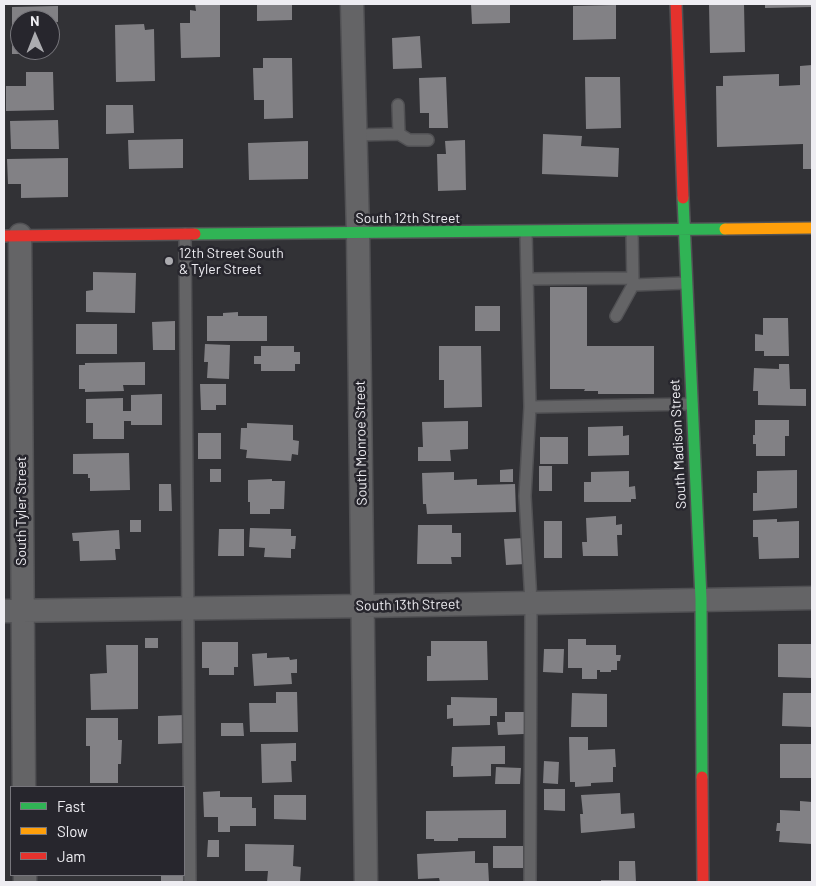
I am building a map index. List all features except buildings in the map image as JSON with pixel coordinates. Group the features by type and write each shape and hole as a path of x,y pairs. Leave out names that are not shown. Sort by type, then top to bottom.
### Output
{"street":[{"name":"South Monroe Street","path":"352,4 358,233 366,882"},
{"name":"South Madison Street","path":"676,4 700,599 703,882"},
{"name":"South 12th Street","path":"12,236 812,228"},
{"name":"South Tyler Street","path":"12,236 13,611 24,786"},
{"name":"South 13th Street","path":"13,611 812,598"}],"lane":[{"path":"398,105 399,134"},
{"path":"355,135 399,134 409,140 428,140"},
{"path":"616,316 632,281 632,231"},
{"path":"526,232 530,407 525,496 531,602 530,882"},
{"path":"185,234 190,882"},
{"path":"527,279 686,283"},
{"path":"530,407 692,404"}],"traffic: fast":[{"path":"683,198 701,599 702,777"},
{"path":"195,234 725,229"}],"traffic: slow":[{"path":"725,229 812,228"}],"traffic: jam":[{"path":"676,4 683,198"},
{"path":"4,236 195,234"},
{"path":"702,777 703,882"}],"place":[{"name":"12th Street South & Tyler Street","path":"169,261"}]}
